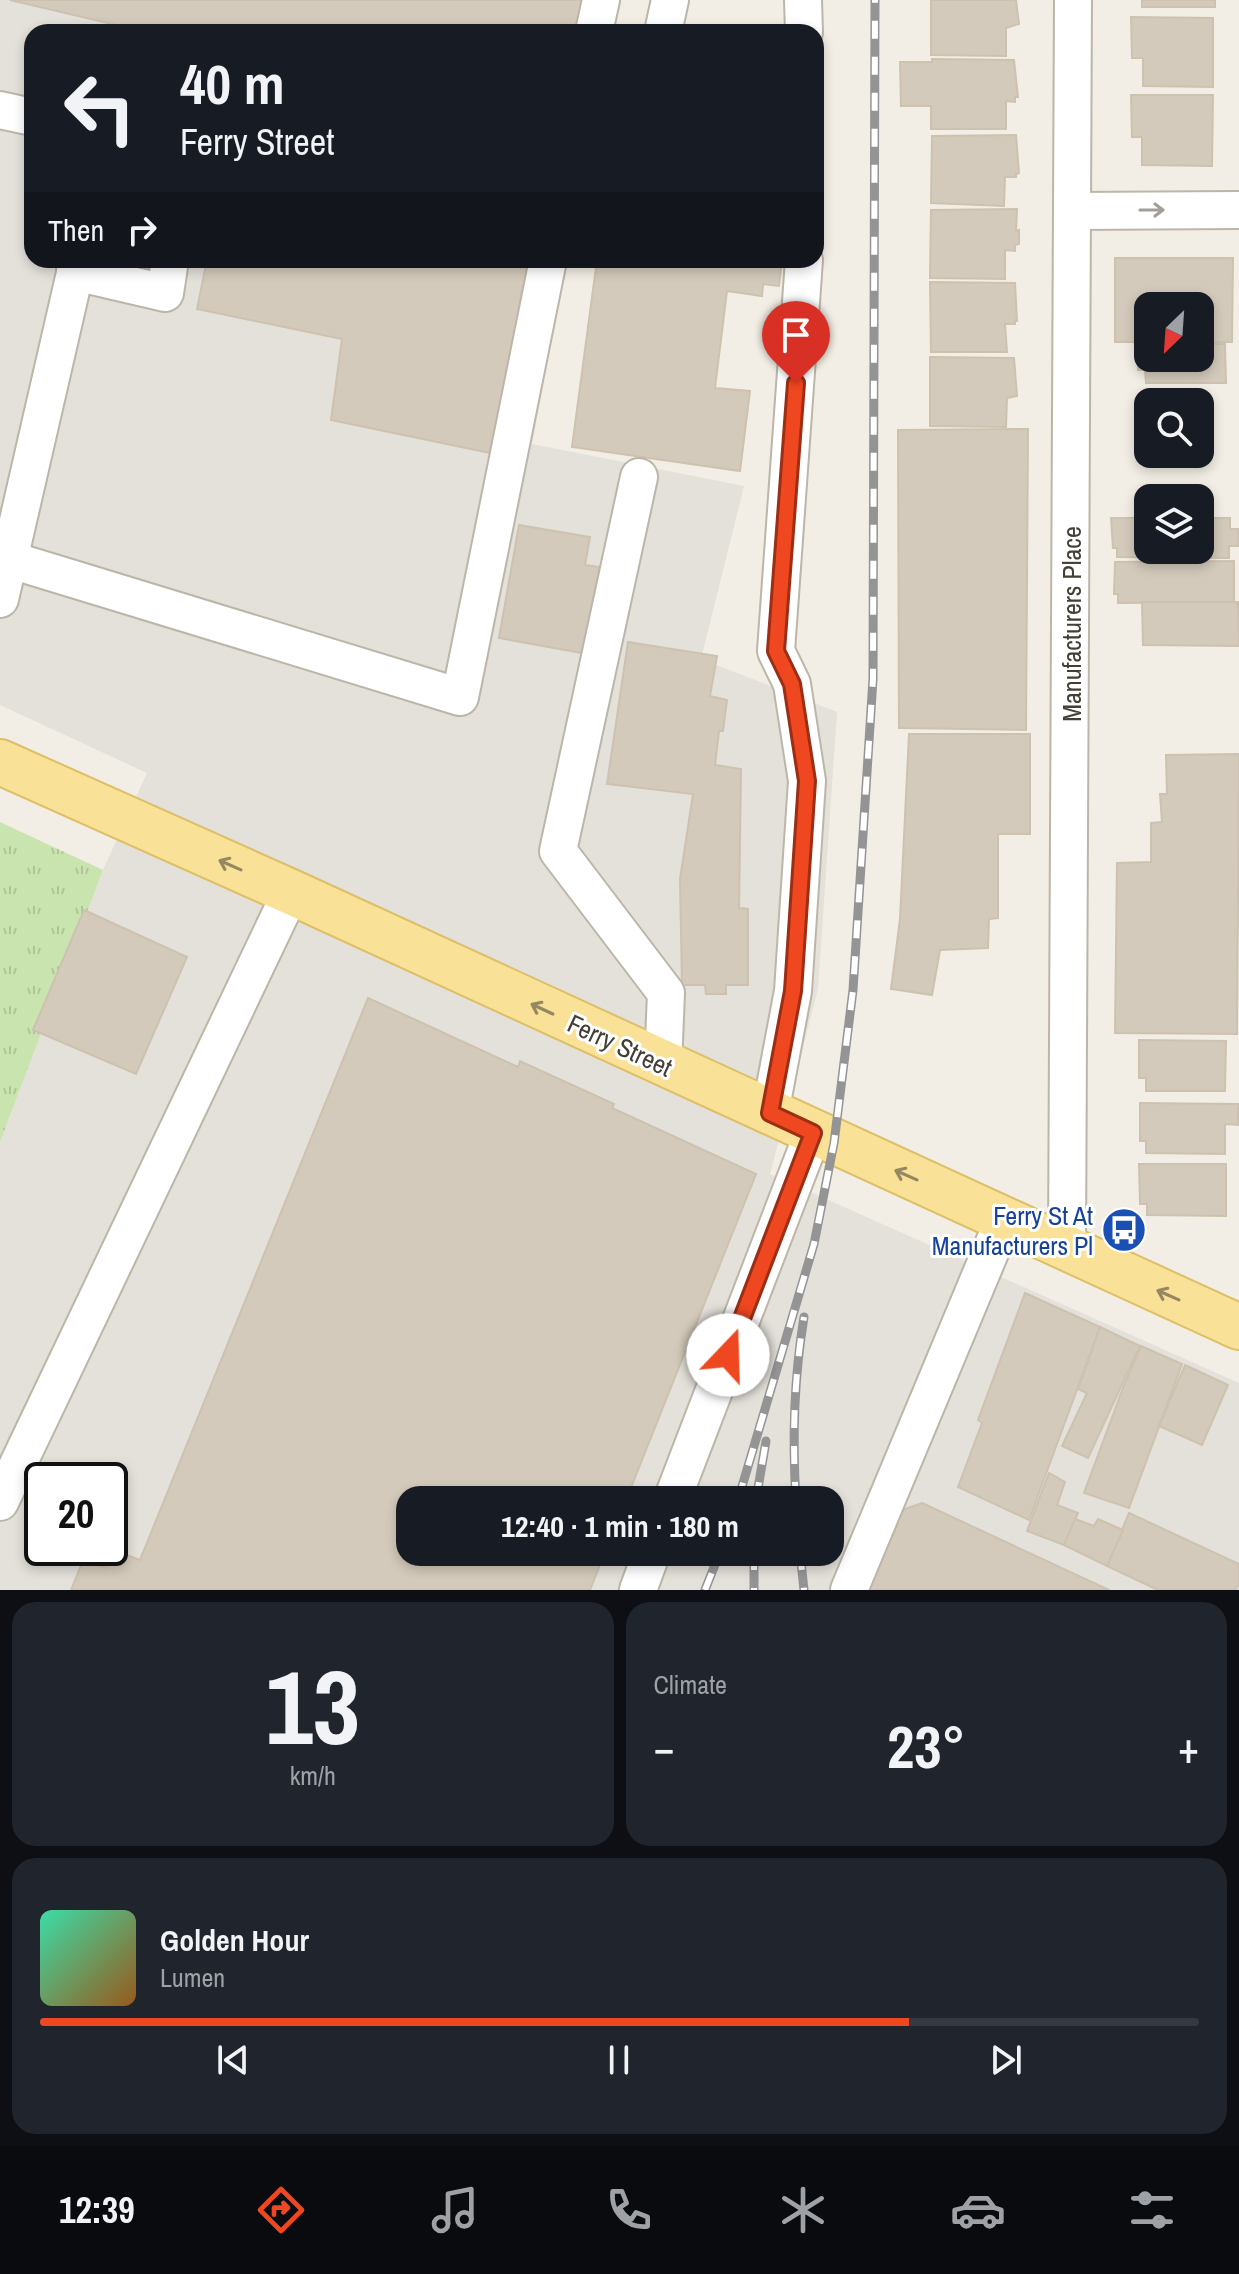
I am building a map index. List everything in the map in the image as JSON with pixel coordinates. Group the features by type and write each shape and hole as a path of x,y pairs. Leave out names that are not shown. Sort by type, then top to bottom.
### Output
{"main road":[{"name":"Ferry Street","path":"0,762 291,892 1239,1327"}],"street":[{"path":"596,24 601,0"},
{"path":"665,24 670,0"},
{"path":"803,0 804,24"},
{"name":"Manufacturers Place","path":"1067,1249 1073,0"},
{"path":"0,110 24,115"},
{"path":"1074,211 1239,210"},
{"path":"0,599 76,268"},
{"path":"83,268 165,293 169,268"},
{"path":"11,560 460,697 546,268"},
{"path":"770,1113 793,991 807,781 792,684 776,651 803,268"},
{"path":"639,477 558,851 666,993 663,1065"},
{"path":"0,1502 291,892"},
{"path":"677,1486 813,1133"},
{"path":"849,1590 1004,1219"},
{"path":"638,1590 647,1566"}],"shaded area":[{"path":"0,0 615,0 610,24 24,24 24,268 565,268 532,444 744,486 701,659 837,712 818,989 770,1174 1239,1383 1239,1590 0,1590 0,1142 103,870 147,773 0,705"}],"green space":[{"path":"0,822 103,870 0,1142"}],"building":[{"path":"10,0 583,0 578,24 112,24"},
{"path":"931,0 1016,0 1019,24 1006,28 1006,56 931,55"},
{"path":"1142,0 1215,0 1215,7 1142,7"},
{"path":"1131,17 1213,18 1213,87 1143,86 1143,58 1132,58"},
{"path":"932,59 1014,60 1018,97 1015,97 1015,102 1006,101 1006,129 931,129 931,106 901,106 900,62 932,62"},
{"path":"1131,95 1213,95 1212,166 1142,165 1142,137 1132,137"},
{"path":"1016,135 1019,173 1016,177 1005,177 1004,206 931,203 932,136"},
{"path":"1017,209 1019,244 1015,245 1015,251 1005,250 1005,279 930,278 931,210"},
{"path":"1115,258 1233,258 1232,342 1214,342 1214,292 1134,292 1134,342 1115,342"},
{"path":"205,268 530,268 495,454 331,420 342,339 197,309"},
{"path":"596,268 781,268 779,286 763,284 762,296 727,291 715,388 750,391 740,471 572,447"},
{"path":"930,282 1015,283 1017,321 1015,324 1005,324 1007,352 931,352"},
{"path":"1214,344 1225,344 1226,383 1146,383 1145,372 1214,372"},
{"path":"930,357 1014,358 1017,396 1007,398 1006,427 930,426"},
{"path":"1028,429 1026,730 899,728 898,430"},
{"path":"1111,518 1134,518 1134,557 1117,557 1117,548 1113,548"},
{"path":"1214,518 1230,518 1230,529 1238,529 1239,546 1229,546 1229,558 1214,558"},
{"path":"519,525 590,537 585,565 600,567 582,653 499,638"},
{"path":"1214,561 1234,561 1234,602 1118,603 1118,594 1114,594 1115,562 1214,564"},
{"path":"1142,602 1238,602 1239,646 1143,645"},
{"path":"628,642 717,656 710,696 727,700 715,765 741,769 739,908 748,909 748,985 726,985 726,994 706,994 705,985 682,985 680,879 693,794 607,784"},
{"path":"909,734 1030,734 1030,834 998,834 998,918 989,919 988,948 940,950 932,995 891,989 900,919"},
{"path":"1239,754 1237,1034 1115,1033 1117,863 1151,862 1151,823 1162,822 1160,794 1167,794 1166,755"},
{"path":"84,910 187,957 136,1074 33,1030"},
{"path":"368,998 518,1067 520,1061 614,1104 612,1108 756,1174 632,1486 396,1486 396,1566 599,1566 590,1590 71,1590 81,1566 128,1566 128,1556 140,1560"},
{"path":"1139,1040 1226,1041 1225,1091 1146,1091 1146,1078 1139,1078"},
{"path":"1140,1103 1238,1104 1238,1125 1225,1124 1225,1154 1146,1153 1146,1141 1140,1141"},
{"path":"1139,1164 1226,1164 1226,1216 1147,1215 1147,1204 1140,1204"},
{"path":"1025,1293 1100,1327 1029,1520 958,1487 982,1423 978,1420"},
{"path":"1100,1327 1140,1346 1088,1458 1062,1446 1087,1393 1078,1389"},
{"path":"1141,1346 1182,1364 1129,1508 1084,1493"},
{"path":"1185,1365 1228,1385 1202,1445 1159,1426"},
{"path":"1049,1473 1065,1482 1057,1505 1078,1513 1064,1545 1027,1531"},
{"path":"922,1503 1109,1590 863,1590 899,1511"},
{"path":"1129,1513 1239,1564 1236,1590 1158,1590 1107,1566"},
{"path":"1075,1519 1094,1526 1098,1519 1123,1530 1107,1566 1064,1545"}],"railway":[{"path":"742,1486 814,1244 834,1143 853,990 873,679 875,0"},
{"path":"795,1486 795,1408 804,1317"},
{"path":"758,1486 766,1441"},
{"path":"705,1590 714,1566"},
{"path":"754,1566 754,1590"},
{"path":"801,1566 804,1590"}],"place":[{"name":"Ferry St At Manufacturers Pl","path":"1124,1230"}],"route":[{"path":"728,1355 813,1133 770,1113 793,991 807,781 792,684 776,651 796,383"}]}
